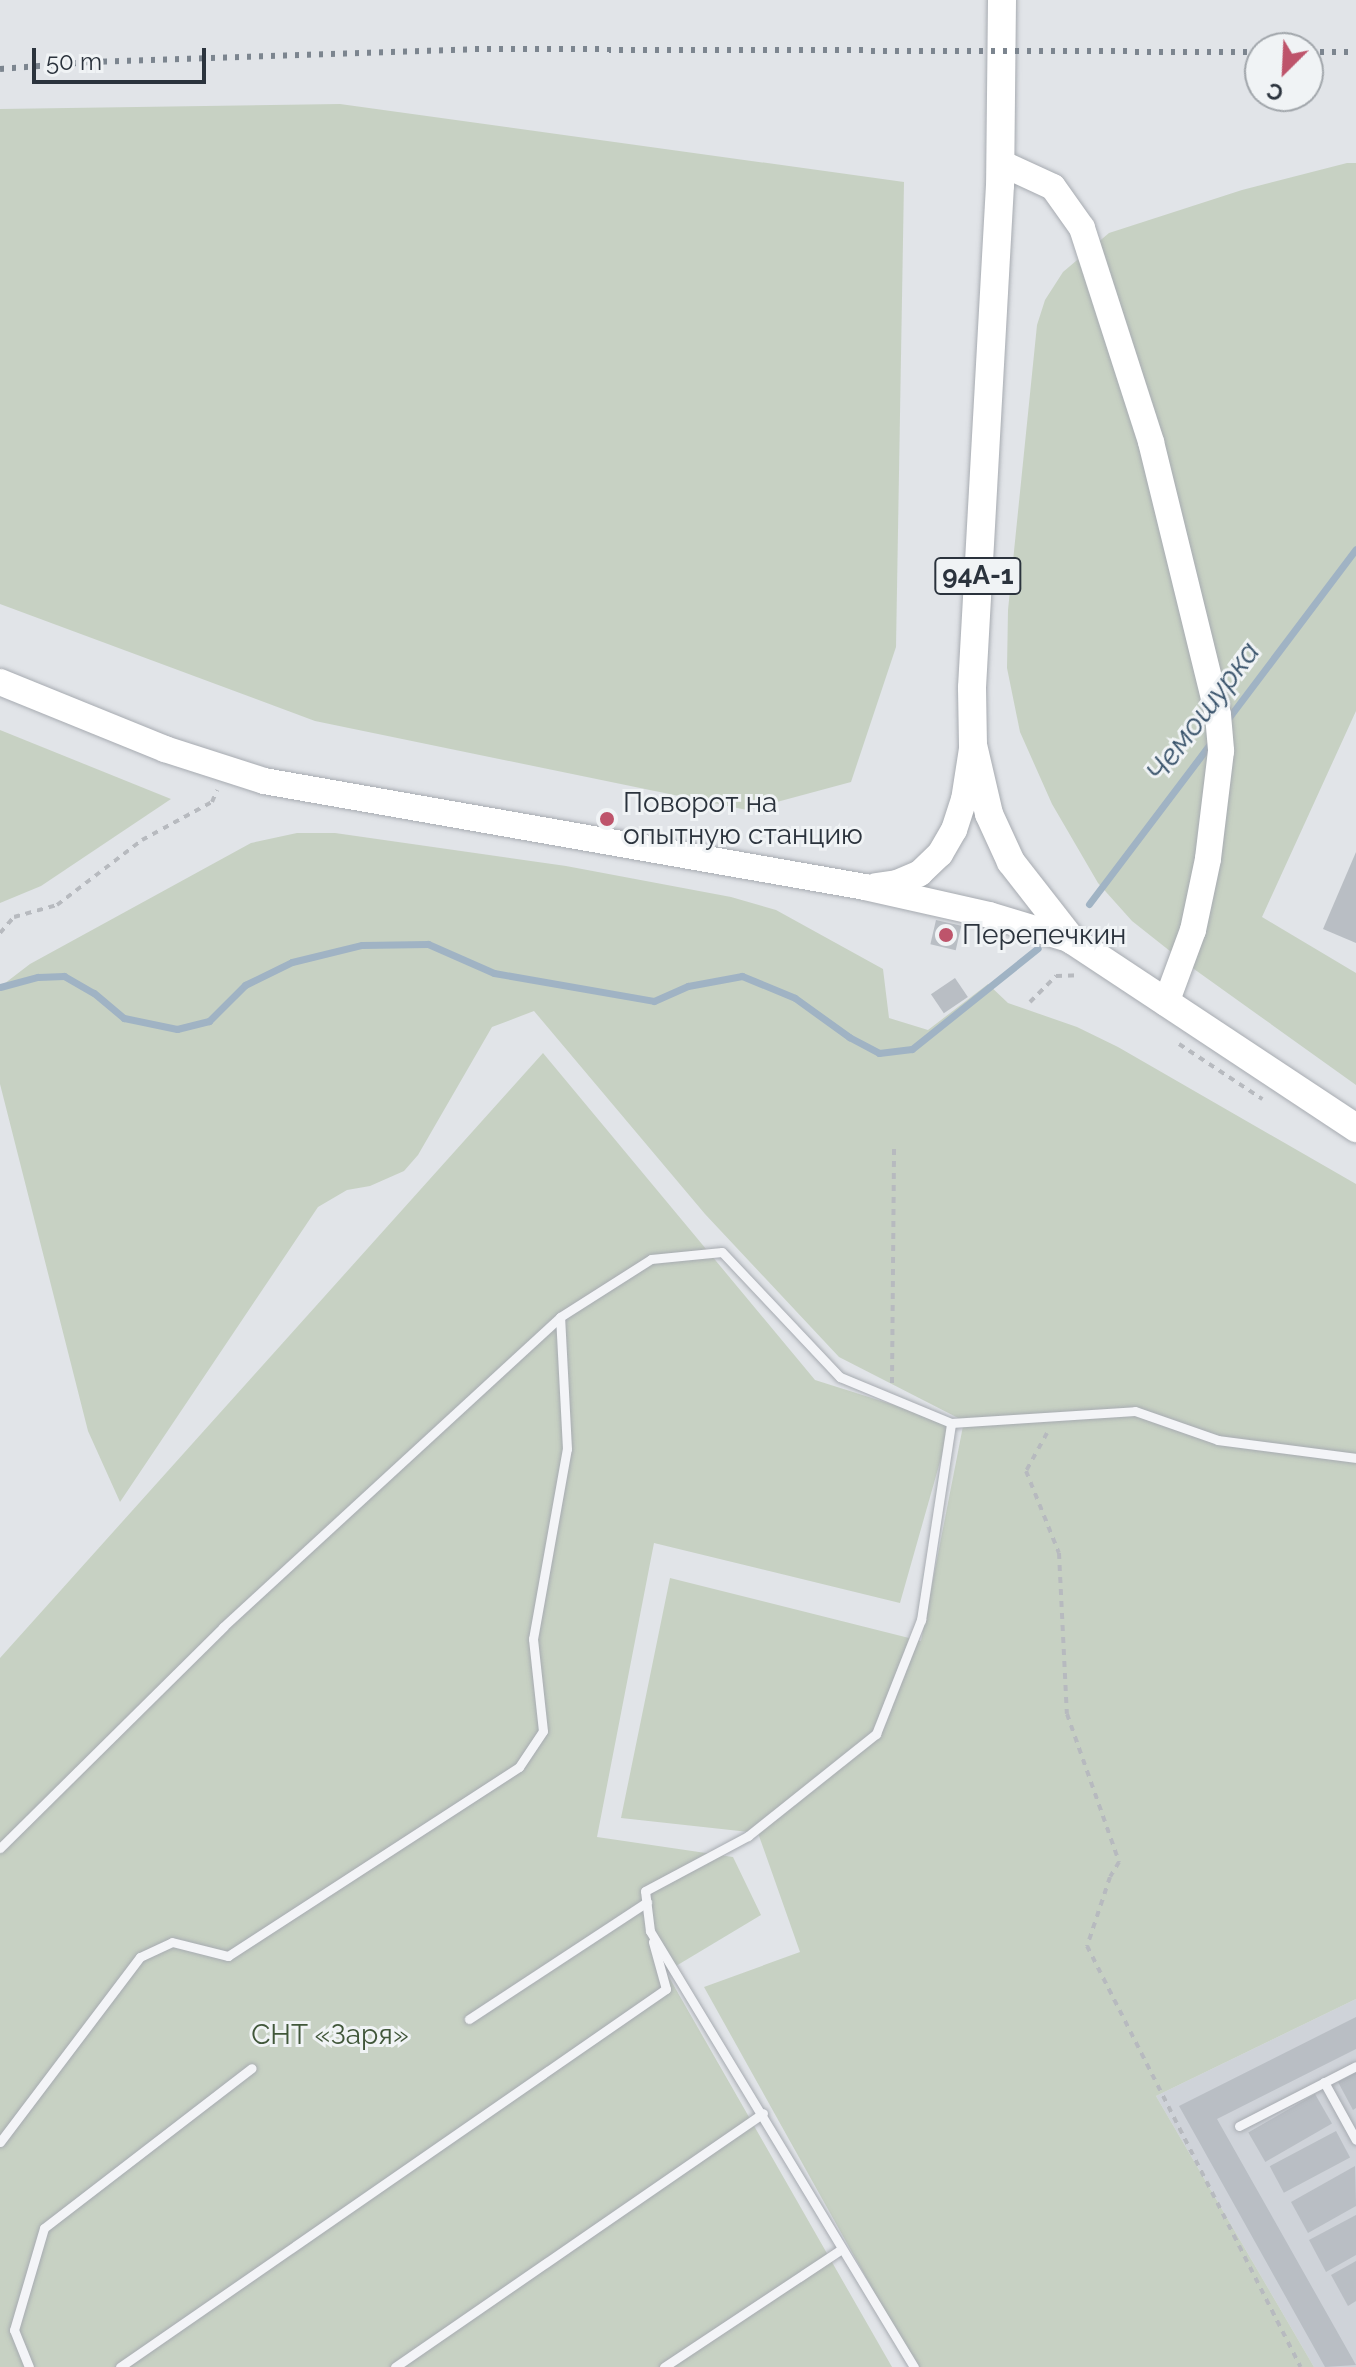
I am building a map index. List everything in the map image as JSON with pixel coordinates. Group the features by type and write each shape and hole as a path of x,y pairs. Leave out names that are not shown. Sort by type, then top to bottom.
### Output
{"main road":[{"name":"94А-1","path":"1002,0 1001,163 972,688 973,745 989,814 1011,862 1071,953 1166,1003 1356,1128"}],"street":[{"path":"1001,163 1053,187 1082,228 1151,442 1218,715 1221,751 1208,859 1193,930 1166,1003"},
{"path":"2,687 165,749 264,781 865,887 989,915 1071,953"},
{"path":"865,887 897,883 920,873 940,854 954,830 964,800 973,745"}],"lane":[{"path":"0,1848 223,1627 560,1317 651,1259 722,1252 840,1377 951,1423 1135,1411 1218,1440 1356,1458"},
{"path":"0,2142 140,1957 172,1942 228,1956 519,1767 543,1731 533,1639 567,1449 560,1317"},
{"path":"120,2367 666,1989 650,1931 645,1891 748,1836 876,1734 921,1620 951,1423"},
{"path":"469,2019 647,1902"},
{"path":"650,1931 763,2113 840,2250 914,2367"},
{"path":"1239,2126 1356,2066"},
{"path":"29,2367 14,2330 44,2228 252,2068"},
{"path":"1324,2082 1356,2140"},
{"path":"395,2367 763,2113"},
{"path":"664,2367 840,2250"}],"path":[{"path":"0,933 14,917 57,905 142,840 212,802 224,768"},
{"path":"1030,1002 1056,976 1082,975 1071,953"},
{"path":"1170,1038 1275,1107"},
{"path":"890,1398 894,1144"},
{"path":"1057,1415 1026,1471 1059,1553 1067,1714 1119,1862 1110,1877 1087,1946 1301,2367"}],"shaded area":[{"path":"1356,1999 1356,2367 1314,2367 1156,2096"}],"green space":[{"path":"340,104 904,182 896,647 851,782 747,810 315,721 0,604 0,109"},
{"path":"1356,163 1356,711 1262,917 1356,973 1356,1085 1180,959 1132,921 1098,883 1052,804 1020,732 1007,668 1008,610 1037,325 1045,300 1063,272 1109,233 1242,190"},
{"path":"0,730 171,799 41,886 0,903"},
{"path":"297,833 335,833 566,866 731,897 776,910 883,969 889,1018 928,1030 988,984 1008,1003 1077,1027 1118,1047 1356,1184 1356,1999 1156,2096 1314,2367 916,2367 704,1987 800,1952 758,1833 621,1818 670,1578 921,1641 964,1421 839,1357 705,1214 534,1011 492,1027 418,1155 404,1171 370,1186 347,1190 318,1207 120,1502 88,1431 0,1084 0,987 30,964 251,843"},
{"name":"СНТ «Заря»","path":"543,1053 815,1380 951,1423 900,1603 654,1543 597,1837 733,1857 761,1915 666,1972 892,2367 0,2367 0,1658"}],"building":[{"path":"1356,852 1356,943 1323,929"},
{"name":"Перепечкин","path":"936,920 961,926 956,950 930,944"},
{"path":"955,978 968,997 944,1013 931,994"},
{"path":"1356,2017 1356,2049 1217,2119 1356,2365 1325,2367 1179,2106"},
{"path":"1356,2072 1356,2108 1353,2110 1338,2082"},
{"path":"1315,2094 1332,2123 1265,2162 1248,2132"},
{"path":"1336,2131 1350,2157 1284,2193 1270,2166"},
{"path":"1355,2166 1356,2206 1308,2233 1291,2202"},
{"path":"1356,2215 1356,2255 1326,2272 1309,2240"},
{"path":"1356,2261 1356,2301 1348,2306 1331,2275"}],"waterway":[{"name":"Чемошурка","path":"1227,720 1356,549"},
{"name":"Чемошурка","path":"1089,904 1213,740"},
{"name":"Чемошурка","path":"0,987 38,977 64,976 94,993 124,1018 177,1029 209,1021 245,985 292,962 362,945 428,944 494,973 654,1001 688,986 742,976 795,998 849,1037 879,1053 912,1049 1038,948"}],"railway":[{"path":"0,69 91,62 475,49 1244,52"},
{"path":"1324,52 1356,52"}],"place":[{"name":"Поворот на опытную станцию","path":"607,819"},
{"name":"Перепечкин","path":"946,935"}]}
